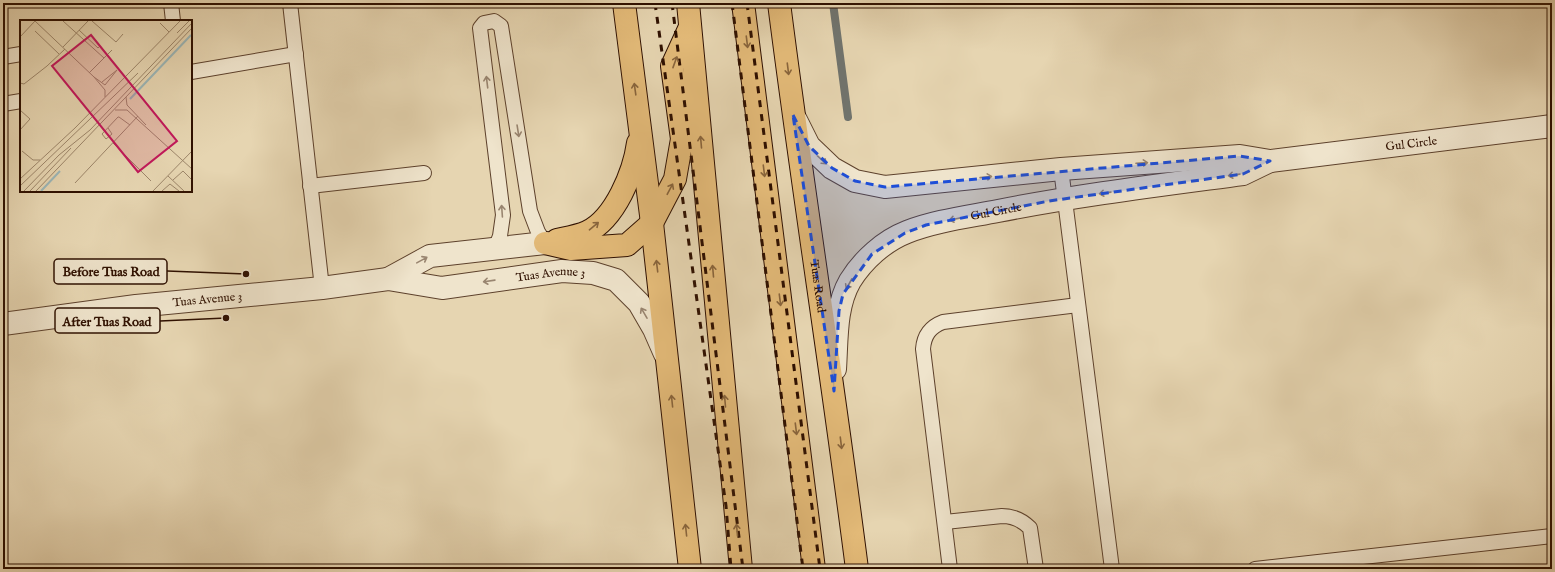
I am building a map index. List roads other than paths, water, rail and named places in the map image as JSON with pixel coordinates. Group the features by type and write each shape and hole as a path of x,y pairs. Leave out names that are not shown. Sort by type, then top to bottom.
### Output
{"main road":[{"path":"624,3 641,128 690,569"},
{"path":"688,3 741,569"},
{"path":"743,3 814,569"},
{"name":"Tuas Road","path":"779,3 793,115 834,390 857,569"},
{"path":"545,243 571,249 627,245 652,223 675,178 682,139 672,66 690,27"},
{"path":"545,243 588,232 611,212 636,159 641,128"}],"street":[{"name":"Gul Circle","path":"793,115 808,146 818,157 847,178 861,183 885,187 1061,169 1240,156 1270,161 1552,126"},
{"name":"Gul Circle","path":"834,390 839,311 843,294 854,275 872,254 905,233 926,225 1064,199 1243,174 1270,161"},
{"name":"Tuas Avenue 3","path":"388,279 430,256 545,243"},
{"name":"Tuas Avenue 3","path":"3,324 136,306 322,288 388,279 442,288 562,271 593,273 616,280 639,303 654,329 668,361"}],"lane":[{"path":"171,3 173,20"},
{"path":"290,3 322,288"},
{"path":"496,249 500,236 503,215 480,28 484,23 494,21 499,23 501,26 530,211 538,232 545,243"},
{"path":"3,57 20,54"},
{"path":"192,72 296,54"},
{"path":"3,104 20,101"},
{"path":"1061,169 1112,569"},
{"path":"310,186 424,173"},
{"path":"950,569 923,349 927,334 932,327 943,322 1078,305"},
{"path":"945,522 1002,516 1010,516 1019,519 1030,528 1036,569"},
{"path":"1255,569 1552,536"}],"waterway":[{"path":"833,3 848,117"}],"railway":[{"path":"655,3 726,506 731,569"},
{"path":"672,3 743,569"},
{"path":"732,3 803,569"},
{"path":"747,3 820,569"}],"place":[{"name":"Before Tuas Road","path":"246,274"},
{"name":"After Tuas Road","path":"226,318"}]}
